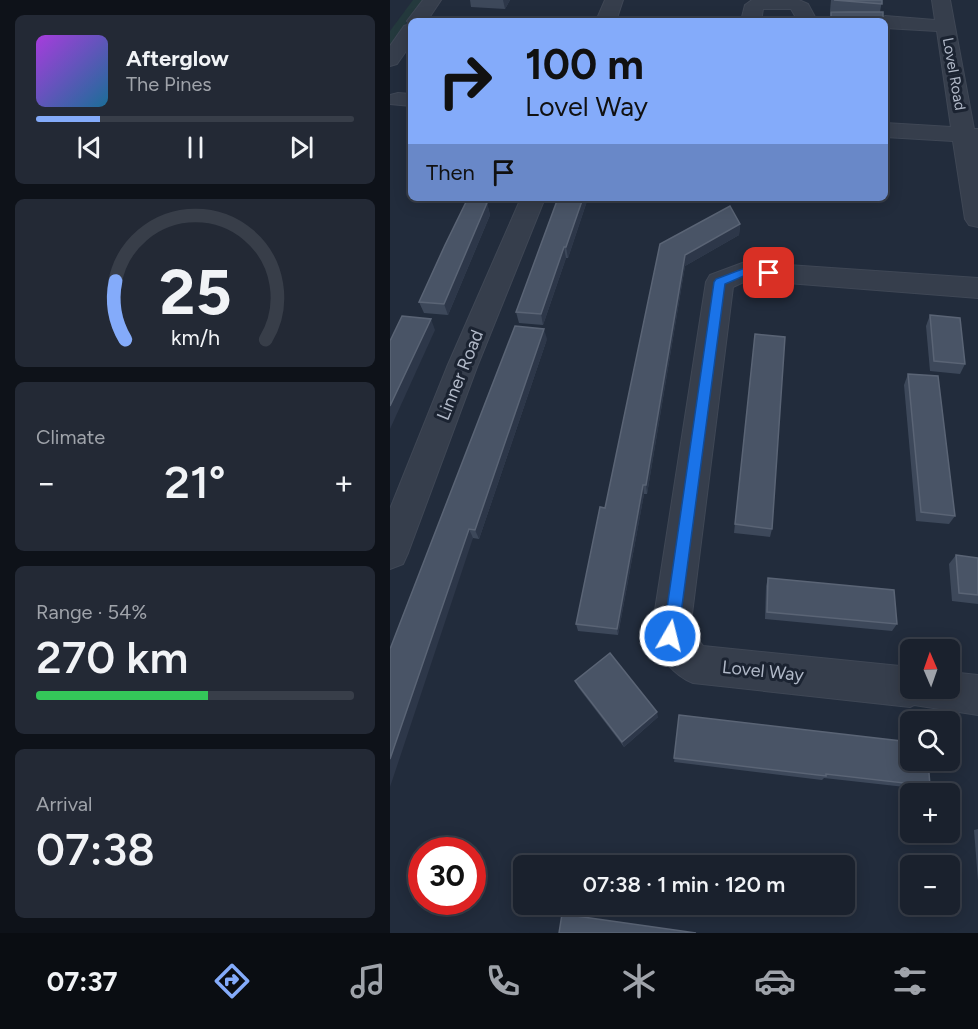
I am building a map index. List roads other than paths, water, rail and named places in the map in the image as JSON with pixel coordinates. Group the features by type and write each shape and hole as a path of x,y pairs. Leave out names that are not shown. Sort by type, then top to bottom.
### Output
{"street":[{"path":"419,18 432,0"},
{"path":"607,18 614,0"},
{"name":"Lovel Road","path":"941,0 945,26 972,135 978,219"},
{"path":"752,18 754,5 764,2 795,3 801,8 803,18"},
{"path":"888,22 945,26"},
{"path":"390,60 408,34"},
{"path":"888,130 972,135"},
{"name":"Linner Road","path":"390,553 462,367 532,201"},
{"name":"Lovel Way","path":"900,686 693,664 670,636 720,282 745,271 978,288"},
{"path":"960,693 978,695"}]}
